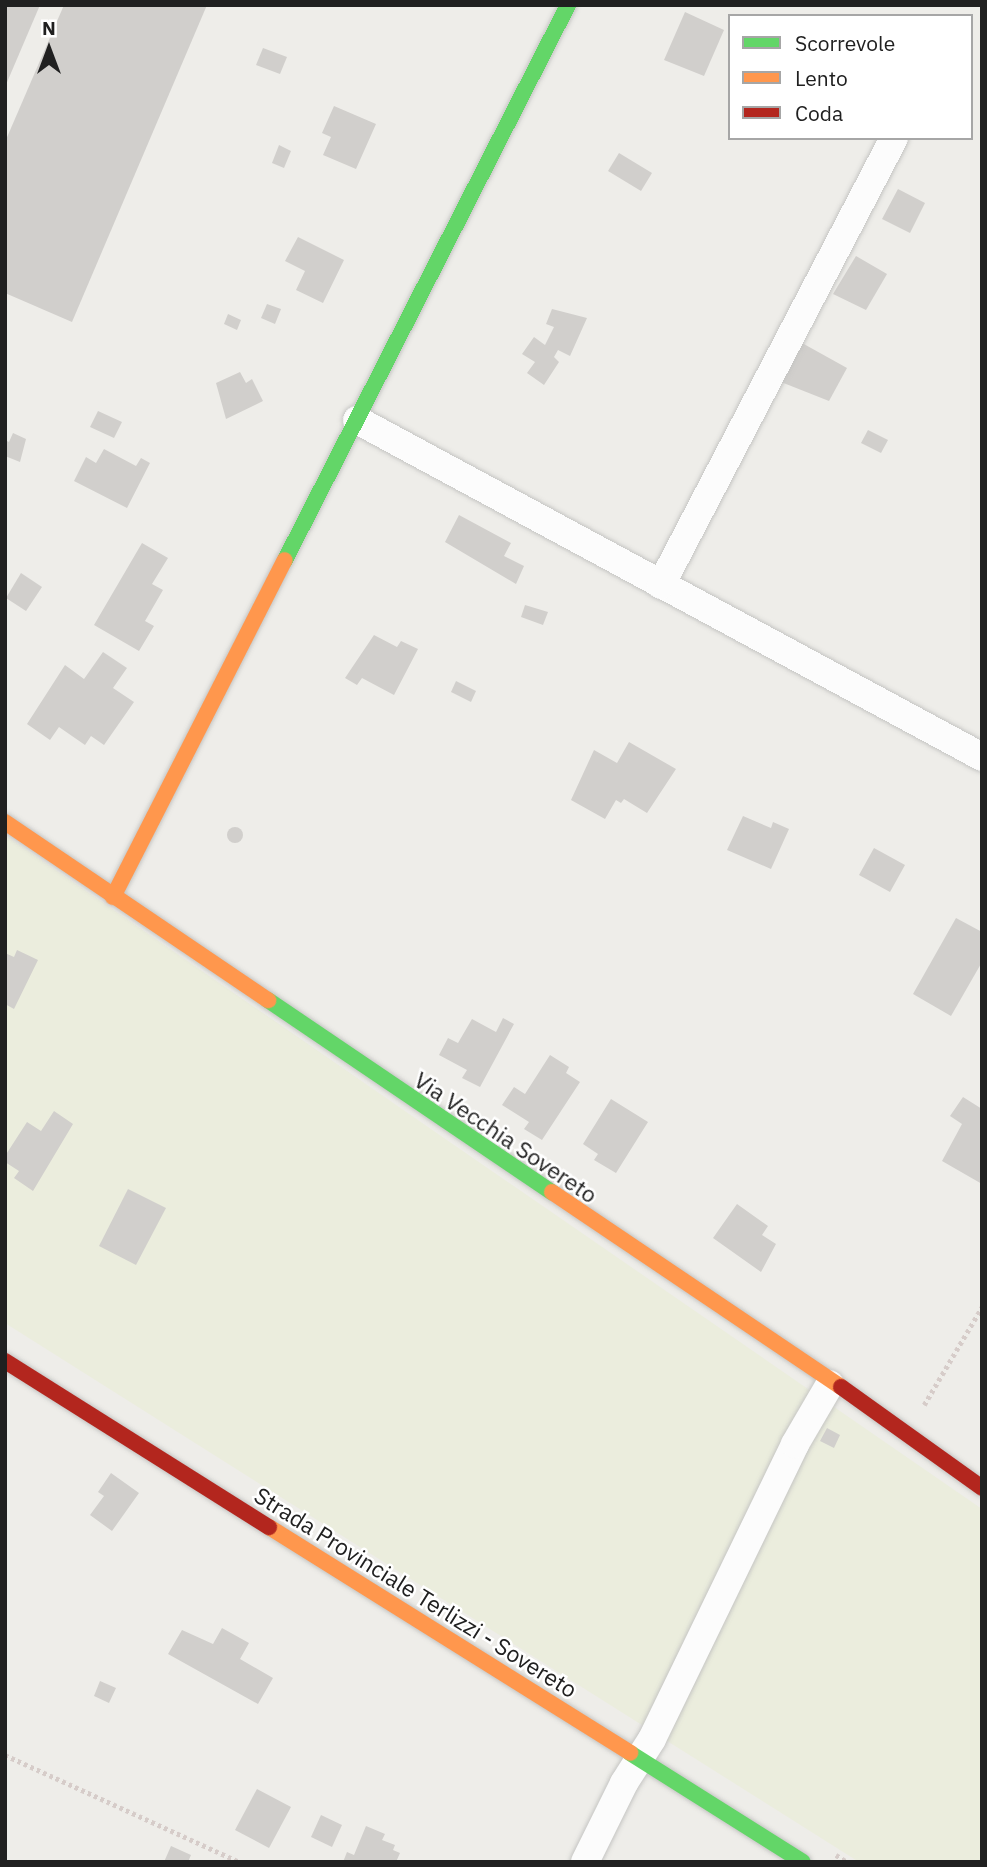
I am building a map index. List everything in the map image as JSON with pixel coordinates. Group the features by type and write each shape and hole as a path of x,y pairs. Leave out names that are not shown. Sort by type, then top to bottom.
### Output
{"street":[{"path":"113,897 568,5"},
{"path":"661,585 893,140"},
{"path":"357,420 982,757"},
{"name":"Via Vecchia Sovereto","path":"5,822 830,1384 908,1433 982,1488"},
{"name":"Strada Provinciale Terlizzi - Sovereto","path":"5,1361 803,1862"},
{"path":"585,1862 795,1444 830,1384"}],"path":[{"path":"908,1433 982,1307"},
{"path":"5,1755 240,1862"}],"green space":[{"path":"5,835 982,1509 982,1862 859,1862 5,1323"}],"building":[{"path":"5,5 40,5 5,87"},
{"path":"64,5 207,5 72,322 5,293 5,142"},
{"path":"685,12 724,30 704,76 664,60"},
{"path":"263,48 287,57 280,74 256,65"},
{"path":"334,106 376,124 356,169 323,155 331,137 322,133"},
{"path":"279,145 291,151 284,168 272,163"},
{"path":"619,153 652,173 641,191 608,171"},
{"path":"898,189 925,203 910,233 882,219"},
{"path":"298,237 344,260 323,303 296,290 305,271 285,261"},
{"path":"856,256 887,274 866,310 833,294"},
{"path":"267,304 281,309 275,324 261,318"},
{"path":"552,309 587,318 570,356 558,350 554,357 559,362 544,385 527,373 535,362 522,354 534,337 545,345 554,327 546,324"},
{"path":"228,314 241,320 237,330 224,324"},
{"path":"802,343 847,368 829,401 781,382"},
{"path":"240,372 246,383 252,379 263,401 226,419 216,383"},
{"path":"98,411 122,422 114,438 90,427"},
{"path":"868,430 888,440 881,453 861,443"},
{"path":"13,433 26,439 20,462 5,456 5,440 9,442"},
{"path":"104,449 136,466 141,458 150,463 127,508 74,481 86,457 96,463"},
{"path":"459,515 511,543 504,556 524,566 516,584 445,542"},
{"path":"142,543 168,558 152,584 163,590 145,621 154,626 139,651 94,625"},
{"path":"21,573 42,587 26,611 6,598"},
{"path":"525,605 548,612 543,625 521,617"},
{"path":"374,635 397,647 401,641 418,649 394,695 362,678 357,685 345,678"},
{"path":"103,652 127,668 113,688 134,702 104,745 91,736 85,745 59,727 50,740 27,724 65,665 84,679"},
{"path":"456,681 476,691 471,702 451,692"},
{"path":"629,742 676,769 647,813 624,799 621,803 616,800 605,819 571,800 594,750 617,763"},
{"path":"743,816 771,828 773,822 789,829 771,869 727,850"},
{"path":"232,827 238,827 243,835 241,841 232,843 227,838 227,832"},
{"path":"874,848 905,865 890,892 859,875"},
{"path":"956,918 982,932 982,962 951,1016 913,994"},
{"path":"17,950 38,960 14,1009 5,1004 5,953 14,957"},
{"path":"503,1018 514,1024 480,1087 462,1078 467,1070 439,1055 448,1038 458,1043 472,1019 496,1032"},
{"path":"550,1055 569,1067 566,1073 580,1082 542,1140 524,1129 529,1122 502,1105 514,1087 525,1094"},
{"path":"963,1097 982,1109 982,1184 942,1161 962,1124 950,1116"},
{"path":"611,1099 648,1122 616,1173 594,1160 598,1154 583,1144"},
{"path":"54,1111 73,1124 33,1191 14,1178 19,1171 5,1162 5,1156 27,1122 41,1131"},
{"path":"128,1189 166,1208 136,1265 99,1246"},
{"path":"737,1204 768,1226 762,1235 776,1244 761,1272 713,1238"},
{"path":"827,1428 840,1435 834,1448 820,1441"},
{"path":"111,1473 139,1493 112,1531 90,1515 104,1496 98,1492"},
{"path":"222,1628 249,1643 240,1659 273,1678 258,1704 168,1654 182,1630 213,1644"},
{"path":"100,1681 116,1688 109,1703 94,1696"},
{"path":"257,1789 291,1807 269,1848 235,1830"},
{"path":"321,1815 342,1825 332,1847 311,1837"},
{"path":"366,1826 385,1834 382,1840 395,1845 393,1850 400,1853 396,1862 343,1862 347,1852 354,1855"},
{"path":"171,1846 191,1855 188,1862 164,1862"}],"traffic: fast":[{"path":"285,560 568,5"},
{"path":"268,1000 552,1192"},
{"path":"630,1753 803,1862"}],"traffic: slow":[{"path":"113,897 285,560"},
{"path":"5,822 268,1000"},
{"path":"552,1192 841,1387"},
{"path":"269,1527 630,1753"}],"traffic: jam":[{"path":"5,1361 269,1527"},
{"path":"841,1387 982,1488"}]}
